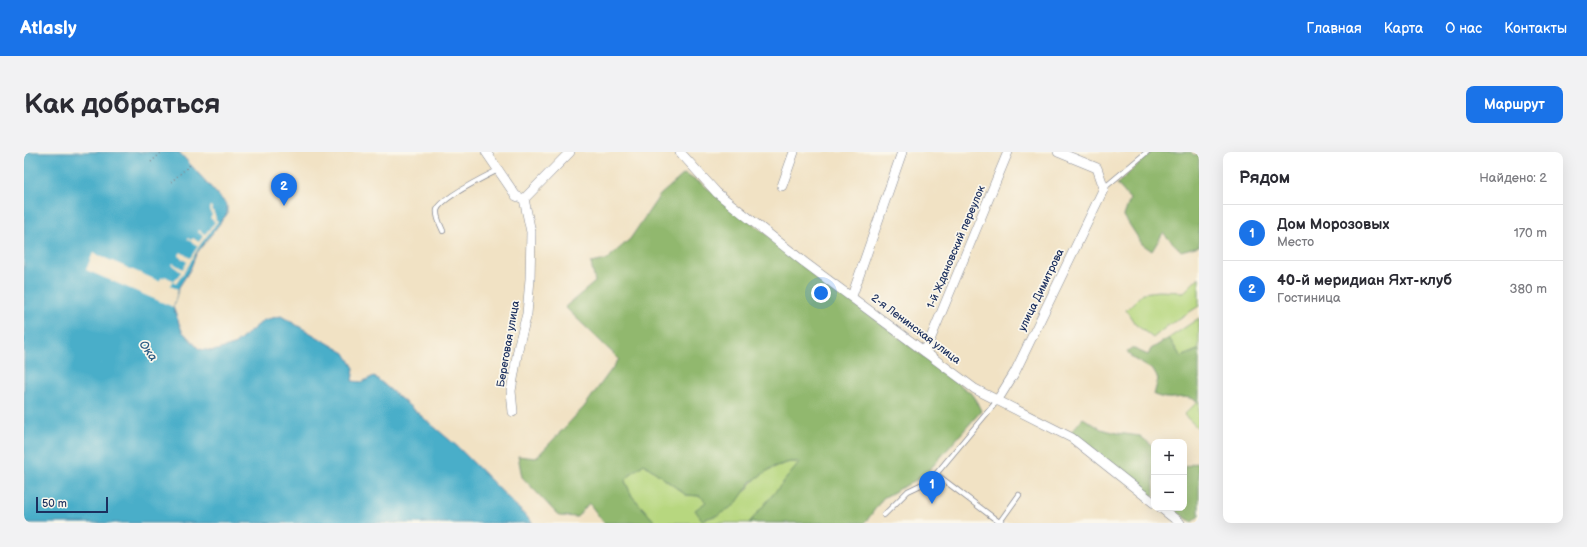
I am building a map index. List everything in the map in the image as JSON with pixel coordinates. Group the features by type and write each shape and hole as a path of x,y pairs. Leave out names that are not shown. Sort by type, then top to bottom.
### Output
{"street":[{"path":"486,152 516,196 524,199 570,152"},
{"name":"2-я Ленинская улица","path":"680,152 717,193 804,262 852,296 975,389 1072,438 1151,501"},
{"path":"782,186 794,152"},
{"path":"852,296 902,152"},
{"name":"1-й Ждановский переулок","path":"926,352 1008,152"},
{"path":"1058,152 1097,168 1104,188"},
{"name":"улица Димитрова","path":"997,401 1015,372 1104,188"},
{"name":"Береговая улица","path":"513,412 511,391 519,344 527,314 530,279 531,232 524,199"},
{"path":"1165,511 1180,523"}],"lane":[{"path":"1104,188 1147,152"},
{"path":"443,231 438,219 437,210 441,203 474,182 498,170"},
{"path":"884,515 908,491 931,480 997,401"},
{"path":"936,474 999,523 1020,495"}],"path":[{"path":"151,162 162,152"},
{"path":"170,182 191,164"}],"green space":[{"path":"1152,152 1191,152 1194,155 1199,154 1199,246 1181,251 1163,233 1152,251 1142,244 1124,216 1130,199 1117,184"},
{"path":"684,174 701,183 974,396 981,411 925,475 883,498 865,523 749,523 800,462 790,462 773,467 751,482 735,505 718,515 702,520 695,510 706,502 700,496 686,495 644,464 632,473 625,481 632,496 656,523 604,523 589,503 577,517 559,516 522,477 518,456 536,458 584,407 619,359 565,307 595,282 591,263 606,260 630,239 660,195"},
{"path":"1199,277 1199,306 1166,327 1153,338 1135,324 1126,310 1143,293 1158,291 1184,292"},
{"path":"1199,318 1199,351 1197,350 1181,357 1169,338"},
{"path":"1169,338 1181,357 1198,350 1199,351 1199,400 1197,401 1182,397 1164,398 1154,395 1158,379 1153,370 1132,358 1127,351 1132,348 1148,355 1151,349"},
{"path":"1199,400 1199,429 1184,415"},
{"path":"1083,418 1101,429 1140,436 1151,445 1151,495 1137,485 1071,432"},
{"path":"790,462 801,462 749,523 656,523 632,496 625,481 632,473 644,464 686,495 700,496 707,503 746,491 754,480 765,472"},
{"path":"1199,463 1199,516 1192,522 1176,511 1187,511 1187,466"}],"water":[{"name":"Ока","path":"24,152 179,152 227,205 227,214 196,254 190,270 179,287 173,307 182,331 199,349 213,351 234,345 264,320 281,316 345,353 354,368 352,381 362,382 374,376 458,447 533,523 24,523"}],"pier":[{"path":"211,206 216,218 215,219 218,221 200,245 176,284 172,282 170,286 178,289 173,307 86,270 93,253 159,281 165,276 174,281 181,272 172,265 173,263 183,269 187,262 178,256 181,252 190,258 198,246 187,239 188,238 191,240 193,238 199,242 203,236 198,232 199,230 205,234 215,222 210,218 212,215 209,207"}],"place":[{"name":"40-й меридиан Яхт-клуб","path":"284,206"},
{"name":"Дом Морозовых","path":"932,504"}]}
